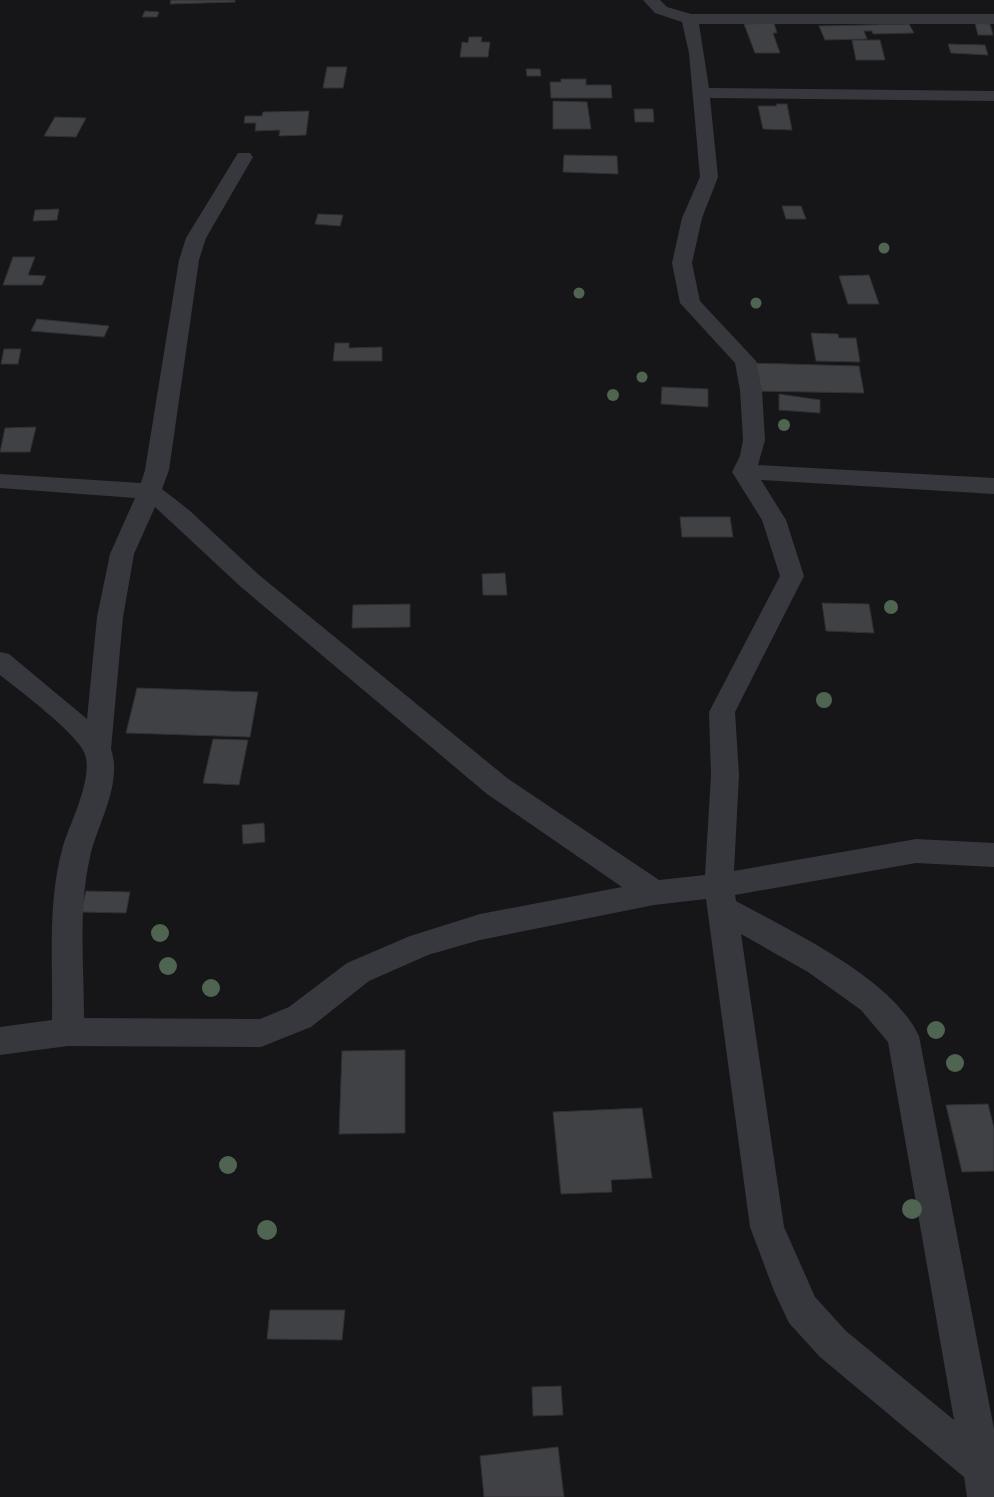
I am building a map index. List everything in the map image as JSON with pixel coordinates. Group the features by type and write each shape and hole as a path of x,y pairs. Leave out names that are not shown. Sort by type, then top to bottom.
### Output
{"street":[{"path":"651,0 661,10 690,19 994,19"},
{"path":"690,19 701,92 709,177 692,218 682,263 690,303 745,361 752,390 754,440 751,456 744,472"},
{"path":"701,92 994,96"},
{"path":"68,1032 69,898 75,858 102,769 97,750 110,617 122,554 150,491 157,470 189,260 196,238 244,157"},
{"path":"744,472 994,486"},
{"path":"744,472 774,520 792,576 722,712 725,775 721,897 767,1226 787,1279 802,1310 833,1344 984,1482"},
{"path":"0,481 150,491 181,516 250,581 497,786 654,893"},
{"path":"0,661 78,727 97,750"},
{"path":"0,1041 68,1032 261,1033 300,1016 358,972 421,945 480,927 654,893 721,897 916,851 994,855"},
{"path":"721,897 872,1000 903,1036 915,1092 984,1482"}],"building":[{"path":"171,0 235,0 235,2 170,4"},
{"path":"145,11 159,12 157,17 142,17"},
{"path":"774,23 777,33 773,33 780,53 755,53 744,24"},
{"path":"975,23 990,24 993,35 978,35"},
{"path":"909,24 914,33 873,34 872,31 864,31 867,39 825,40 819,26"},
{"path":"469,37 482,37 481,42 490,42 488,57 460,57 462,42 468,43"},
{"path":"852,40 880,40 885,60 856,60"},
{"path":"948,44 985,45 988,55 951,53"},
{"path":"327,67 347,67 343,88 323,88"},
{"path":"526,69 540,69 541,76 527,76"},
{"path":"561,79 586,79 586,85 611,85 612,98 551,98 550,82 561,82"},
{"path":"553,101 587,102 591,129 553,129"},
{"path":"776,104 787,104 792,130 763,129 758,106 777,106"},
{"path":"634,109 653,109 654,122 635,122"},
{"path":"309,111 306,135 279,136 280,130 255,131 256,123 244,123 245,116 262,116 263,112"},
{"path":"55,117 86,118 76,137 44,136"},
{"path":"564,155 617,156 618,174 563,172"},
{"path":"782,206 801,206 806,219 786,219"},
{"path":"59,209 57,220 33,221 35,210"},
{"path":"318,214 343,215 340,226 315,224"},
{"path":"13,257 35,257 28,275 46,276 42,285 3,285"},
{"path":"869,275 879,304 848,304 839,276"},
{"path":"37,319 109,326 104,337 31,331"},
{"path":"811,333 838,334 839,338 856,338 860,362 816,361"},
{"path":"335,343 349,343 349,348 382,347 382,361 333,361"},
{"path":"4,349 21,349 18,364 1,364"},
{"path":"750,363 859,366 864,393 754,391"},
{"path":"662,387 708,389 708,407 661,404"},
{"path":"779,394 820,400 820,413 779,410"},
{"path":"36,427 30,452 0,452 5,428"},
{"path":"680,517 730,517 733,537 682,537"},
{"path":"505,573 507,595 483,595 482,574"},
{"path":"822,603 869,604 874,633 826,631"},
{"path":"410,604 410,627 352,628 353,605"},
{"path":"137,688 258,692 250,737 126,733"},
{"path":"213,739 248,740 239,785 203,783"},
{"path":"264,823 265,842 243,844 242,825"},
{"path":"86,891 130,892 126,913 81,912"},
{"path":"405,1050 405,1133 339,1134 342,1051"},
{"path":"988,1104 994,1128 994,1171 962,1172 946,1105"},
{"path":"642,1108 652,1178 611,1180 612,1192 561,1194 553,1112"},
{"path":"270,1310 345,1310 342,1340 267,1339"},
{"path":"561,1386 563,1415 533,1416 532,1387"},
{"path":"558,1447 564,1497 484,1497 480,1456"}]}
